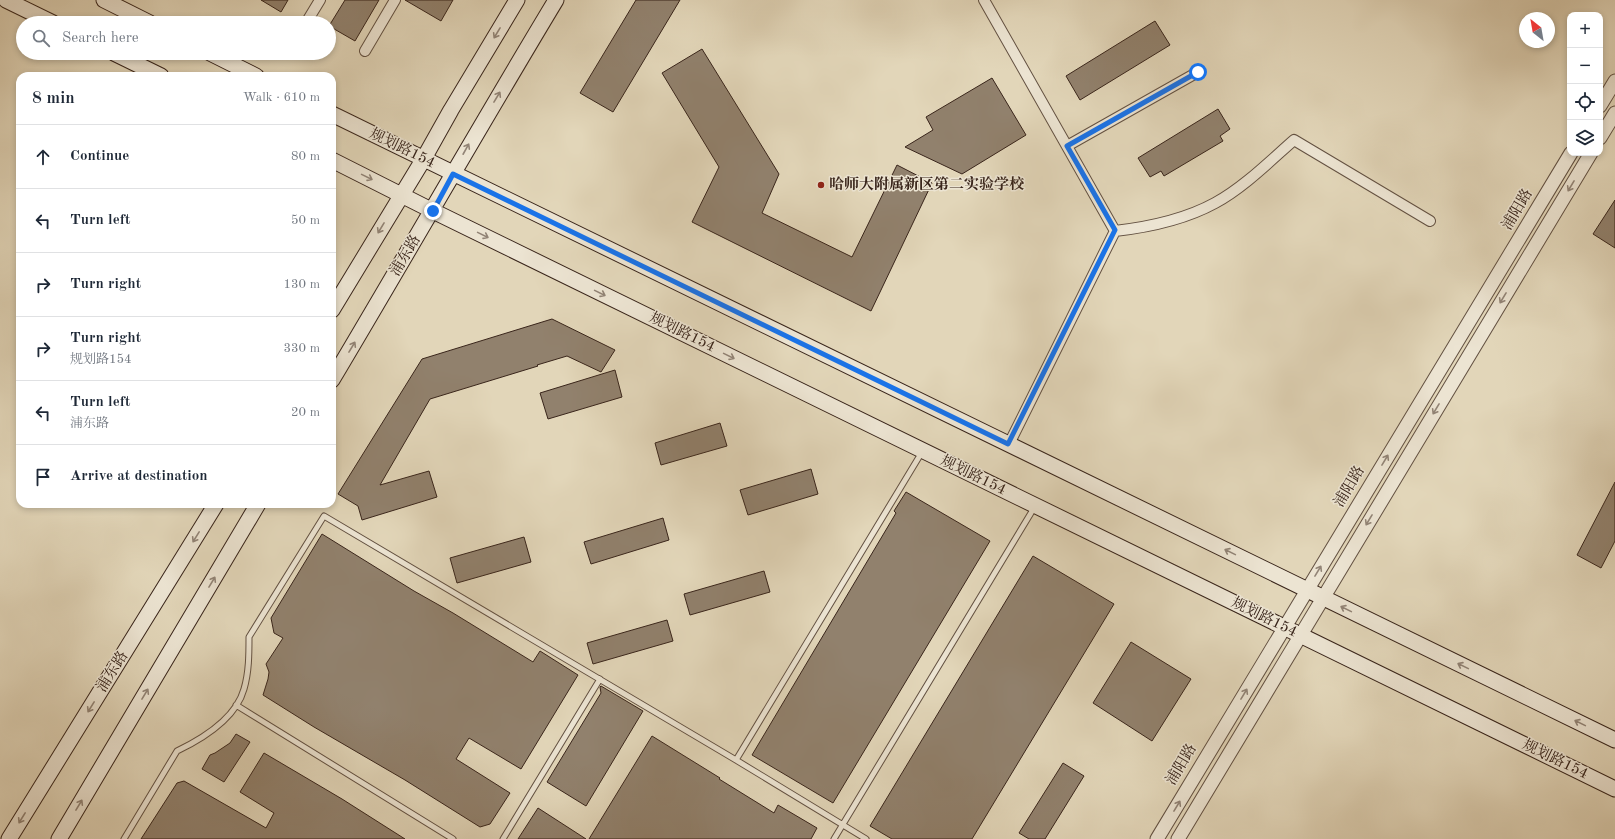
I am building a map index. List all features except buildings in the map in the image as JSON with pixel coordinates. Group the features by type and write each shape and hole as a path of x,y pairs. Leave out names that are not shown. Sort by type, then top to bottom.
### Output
{"main road":[{"path":"6,0 39,16"},
{"path":"104,0 136,16"},
{"path":"336,303 423,160 517,0"},
{"name":"浦东路","path":"336,373 433,211 477,131 556,0"},
{"path":"128,60 153,72"},
{"path":"224,60 248,72"},
{"name":"规划路154","path":"336,116 423,160 1615,740"},
{"name":"规划路154","path":"336,162 433,211 1615,789"},
{"name":"浦东路","path":"9,839 214,508"},
{"path":"59,839 256,508"}],"street":[{"path":"310,16 320,0"},
{"path":"365,52 395,0"},
{"path":"984,0 1115,230"},
{"path":"1067,146 1198,72"},
{"path":"1603,101 1615,81"},
{"path":"1603,133 1615,113"},
{"path":"1115,230 1142,228 1170,221 1216,203 1241,185 1294,140 1430,222"},
{"name":"浦阳路","path":"1157,839 1569,156"},
{"path":"1178,839 1589,156"},
{"path":"1008,444 1115,230"}],"lane":[{"path":"736,760 923,451"},
{"path":"834,839 1035,506"},
{"path":"124,839 177,751 209,732 223,721 236,705 243,691 247,675 249,637 324,516 736,760 866,839"},
{"path":"503,839 600,680"},
{"path":"236,705 453,839"}],"place":[{"name":"哈师大附属新区第二实验学校","path":"821,185"}],"route":[{"path":"433,211 453,174 1008,444 1115,230 1067,146 1198,72"}]}
